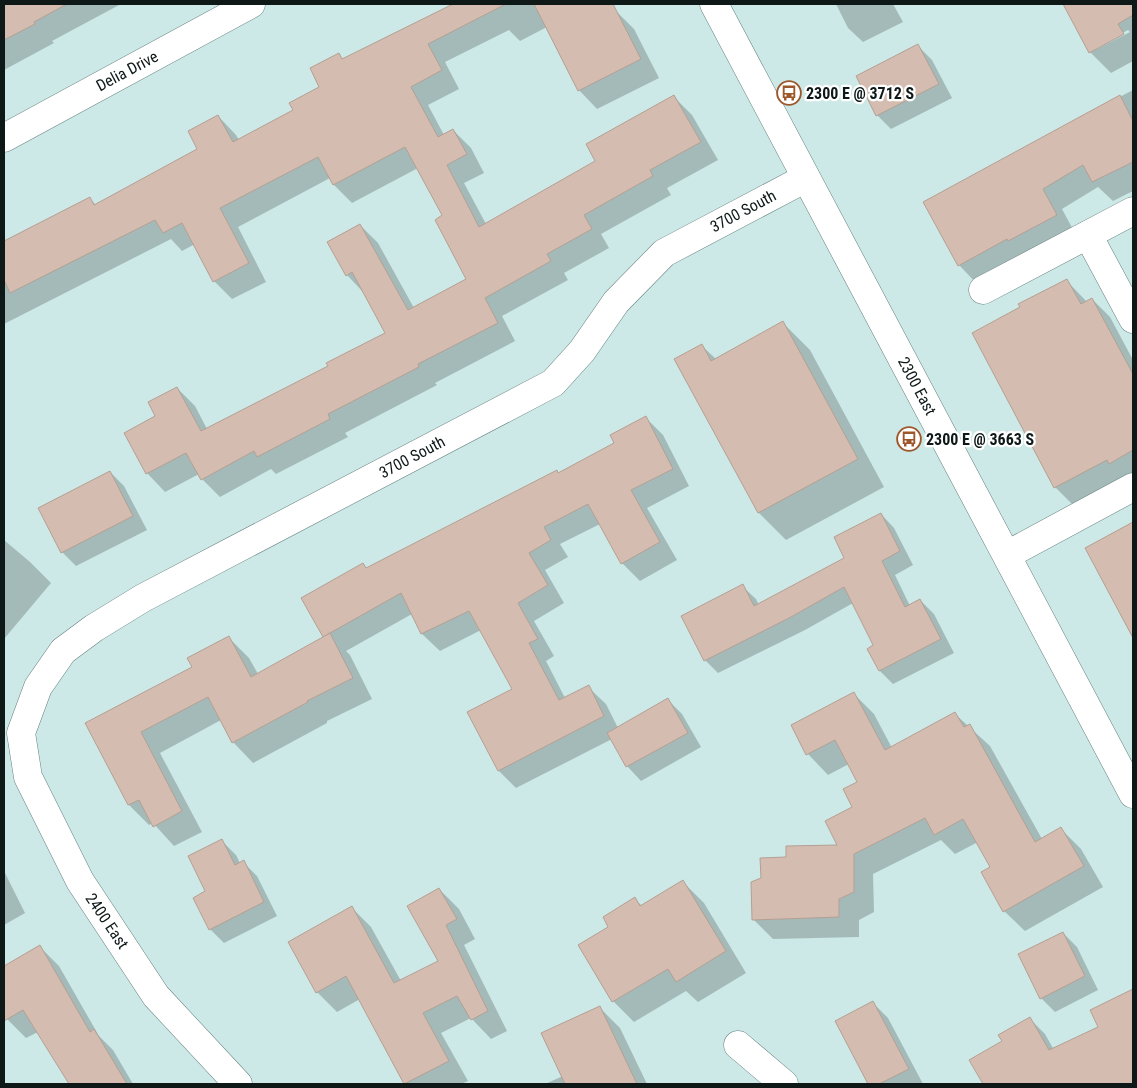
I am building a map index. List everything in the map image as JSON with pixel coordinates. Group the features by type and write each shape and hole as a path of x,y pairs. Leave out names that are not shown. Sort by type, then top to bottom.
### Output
{"street":[{"name":"Delia Drive","path":"4,138 251,4"},
{"name":"2300 East","path":"714,4 1133,794"},
{"name":"3700 South","path":"21,733 38,687 63,651 94,628 143,598 553,383 582,351 616,302 664,253 806,178"},
{"path":"983,290 1133,210"},
{"path":"1088,235 1133,319"},
{"path":"1007,555 1133,487"},
{"name":"2400 East","path":"21,733 28,777 80,881 156,996 238,1084"},
{"path":"738,1045 784,1084"}],"building":[{"path":"4,4 67,4 4,40"},
{"path":"453,4 506,4 428,44 442,70 411,87 438,137 453,129 467,154 447,165 479,227 595,161 586,144 674,95 701,142 650,170 653,176 584,215 592,229 547,254 551,261 485,298 498,323 418,364 419,367 328,414 330,419 257,457 254,451 201,480 186,453 146,474 124,433 155,416 148,402 177,387 201,431 328,366 326,363 385,333 352,272 346,276 327,242 360,224 408,310 466,279 435,220 442,215 405,147 333,185 318,157 220,208 249,263 213,282 182,223 163,233 155,220 10,293 4,280 4,241 90,197 94,205 197,149 188,131 218,115 233,142 293,110 289,103 319,87 310,68 339,53 342,59"},
{"path":"534,4 613,4 641,59 578,91"},
{"path":"1063,4 1133,4 1133,15 1118,24 1124,34 1089,53"},
{"path":"918,44 939,84 876,116 856,76"},
{"path":"1120,95 1133,121 1133,162 1092,182 1083,165 1043,189 1057,215 1008,241 1007,239 958,266 923,202"},
{"path":"1067,279 1081,304 1092,298 1133,374 1133,450 1109,464 1107,460 1054,488 972,333 1020,307 1018,304"},
{"path":"783,321 858,459 758,513 674,359 702,344 711,361"},
{"path":"646,416 673,469 631,490 660,542 621,564 588,504 544,527 551,540 529,553 548,585 518,603 538,639 529,643 559,700 589,685 604,716 498,771 467,712 512,689 469,611 421,634 401,593 323,637 301,598 363,563 366,568 557,470 558,473 614,443 610,435"},
{"path":"110,471 133,516 61,553 38,508"},
{"path":"881,513 900,551 882,561 905,607 920,599 941,639 879,671 867,649 873,645 844,587 791,617 704,661 681,616 743,584 754,606 844,558 834,537"},
{"path":"1133,522 1133,638 1085,548"},
{"path":"330,633 353,678 307,701 232,743 208,697 141,732 182,811 153,827 139,800 128,805 85,723 192,667 187,658 229,636 251,677"},
{"path":"854,692 885,750 955,712 964,727 970,724 1035,842 1061,827 1084,866 1003,912 981,872 990,867 963,819 934,835 925,818 854,854 854,892 839,899 839,917 752,920 751,882 761,878 760,858 786,857 786,846 837,845 825,821 852,807 843,789 857,782 835,740 806,755 791,725"},
{"path":"668,698 688,733 626,767 607,733"},
{"path":"222,839 235,865 244,860 264,902 209,930 193,898 205,891 188,856"},
{"path":"683,880 726,951 676,982 668,969 612,1002 578,945 608,927 603,917 635,897 640,906"},
{"path":"439,888 457,919 446,925 488,1011 471,1020 457,996 423,1013 449,1061 404,1084 346,976 316,993 288,942 352,906 394,983 438,961 407,906"},
{"path":"1063,932 1085,976 1040,999 1018,954"},
{"path":"40,945 90,1032 94,1029 127,1084 69,1084 23,1010 4,1021 4,966"},
{"path":"1133,989 1133,1084 983,1084 969,1060 1002,1041 998,1035 1030,1017 1049,1050 1098,1027 1090,1010"},
{"path":"873,1001 909,1069 879,1084 868,1084 835,1021"},
{"path":"600,1006 637,1084 565,1084 541,1033"}],"place":[{"name":"2300 E @ 3712 S","path":"789,93"},
{"name":"2300 E @ 3663 S","path":"909,439"}]}
